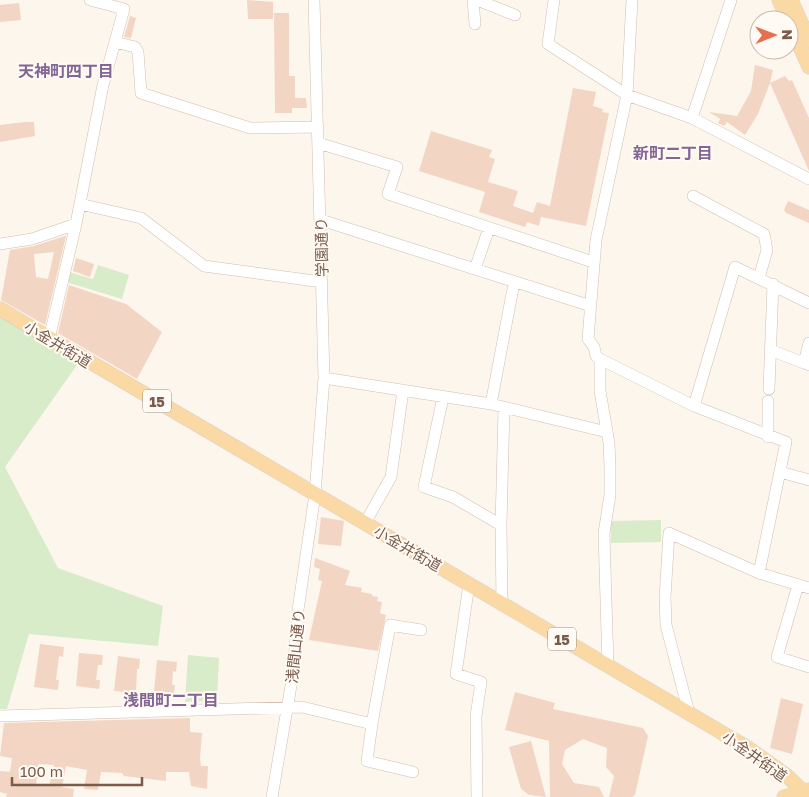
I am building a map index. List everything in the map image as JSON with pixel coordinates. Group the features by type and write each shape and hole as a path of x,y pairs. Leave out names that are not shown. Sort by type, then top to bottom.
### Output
{"main road":[{"path":"789,0 809,40"},
{"path":"799,44 809,67"},
{"name":"小金井街道","path":"0,309 689,713 760,756 808,790"},
{"path":"784,797 808,790"}],"street":[{"path":"49,339 76,224 103,85 124,9 90,0"},
{"name":"学園通り","path":"314,0 324,378 315,494"},
{"path":"475,24 475,0 494,3 515,15"},
{"path":"554,0 548,44 627,95 692,118 809,179"},
{"path":"632,0 627,95 603,197 593,262 588,340 594,347 596,356 600,360 694,406 768,437 786,442 759,573"},
{"path":"692,118 731,0"},
{"path":"115,42 135,47 138,52 141,93 250,128 318,126"},
{"path":"318,143 397,167 388,194 593,262"},
{"path":"693,196 764,234 767,250 759,278"},
{"path":"80,204 141,218 204,266 322,282"},
{"path":"321,220 591,306"},
{"path":"0,244 32,239 76,224"},
{"path":"475,269 489,228"},
{"path":"694,406 735,267 809,303"},
{"path":"491,404 514,282"},
{"path":"769,389 773,284"},
{"path":"770,350 807,364 809,343"},
{"path":"600,360 600,391 610,444 610,495 604,533 608,666"},
{"path":"324,378 491,404 607,432"},
{"path":"365,523 391,477 403,390"},
{"path":"443,397 424,487 453,497 501,524"},
{"path":"768,402 768,437"},
{"path":"502,604 501,524 504,408"},
{"path":"780,472 809,480"},
{"name":"浅間山通り","path":"272,797 288,708 315,494"},
{"path":"689,713 666,625 664,597 669,533 759,573 804,587 777,657 809,666"},
{"path":"469,584 456,674 481,682 476,716 477,797"},
{"path":"413,772 367,761 390,625 421,630"},
{"path":"0,716 177,709 302,707 372,724"}],"green space":[{"path":"98,265 129,275 122,299 66,282 69,272 93,279"},
{"path":"0,313 77,365 5,467 58,568 163,606 158,646 29,634 7,709 0,709"},
{"path":"661,520 661,542 611,543 611,521"},
{"path":"188,655 219,658 217,700 185,702"}],"building":[{"path":"247,0 273,2 273,19 248,19"},
{"path":"19,3 21,20 0,22 0,5"},
{"path":"274,13 289,13 289,76 295,76 295,98 306,98 307,108 292,108 292,113 275,113"},
{"path":"130,16 136,18 131,38 124,37"},
{"path":"755,65 773,70 758,114 745,135 727,122 724,126 718,123 720,119 709,112 737,116 751,91"},
{"path":"785,76 789,81 792,80 809,118 809,171 770,83"},
{"path":"573,88 596,92 593,106 603,109 602,112 609,113 586,226 541,217 539,226 527,222 525,227 479,212 485,192 419,171 431,131 492,150 489,157 495,159 488,182 518,191 513,206 533,213 537,202 550,206"},
{"path":"34,122 35,136 0,142 0,125"},
{"path":"788,201 809,210 809,223 786,213 784,210"},
{"path":"66,236 45,325 1,300 10,250 34,246","holes":["54,252 48,279 36,277 34,254"]},
{"path":"76,258 94,264 90,277 73,271"},
{"path":"69,285 126,304 162,332 137,379 58,333"},
{"path":"321,517 344,521 341,546 318,544"},
{"path":"315,558 350,571 345,585 362,588 361,592 372,594 372,596 378,597 377,601 382,602 380,613 386,615 378,651 309,640 322,581 318,580 320,569 314,567"},
{"path":"40,644 64,647 63,657 59,656 56,680 59,680 58,690 34,687"},
{"path":"79,653 103,655 102,665 98,665 96,680 100,680 99,689 76,686"},
{"path":"118,656 140,659 139,669 137,669 136,693 114,691"},
{"path":"157,660 177,662 176,672 173,671 172,685 175,685 174,693 154,691"},
{"path":"515,692 555,703 553,709 643,728 648,736 635,795 632,797 609,797 614,776 606,767 607,748 583,739 565,750 562,764 574,783 599,787 604,797 550,797 549,741 505,730"},
{"path":"781,698 803,704 792,754 770,748"},
{"path":"190,718 190,732 202,733 200,758 201,766 208,766 207,789 191,786 189,772 166,772 166,781 124,776 122,773 101,772 98,790 84,789 87,770 66,766 62,787 74,789 73,797 6,797 7,794 0,792 0,771 10,772 12,758 0,756 4,723","holes":["39,764 54,765 49,786 36,784"]},
{"path":"531,741 546,797 529,795 521,789 509,747"}],"district":[{"name":"天神町四丁目","path":"66,71"},
{"name":"新町二丁目","path":"673,153"},
{"name":"浅間町二丁目","path":"171,700"}]}
